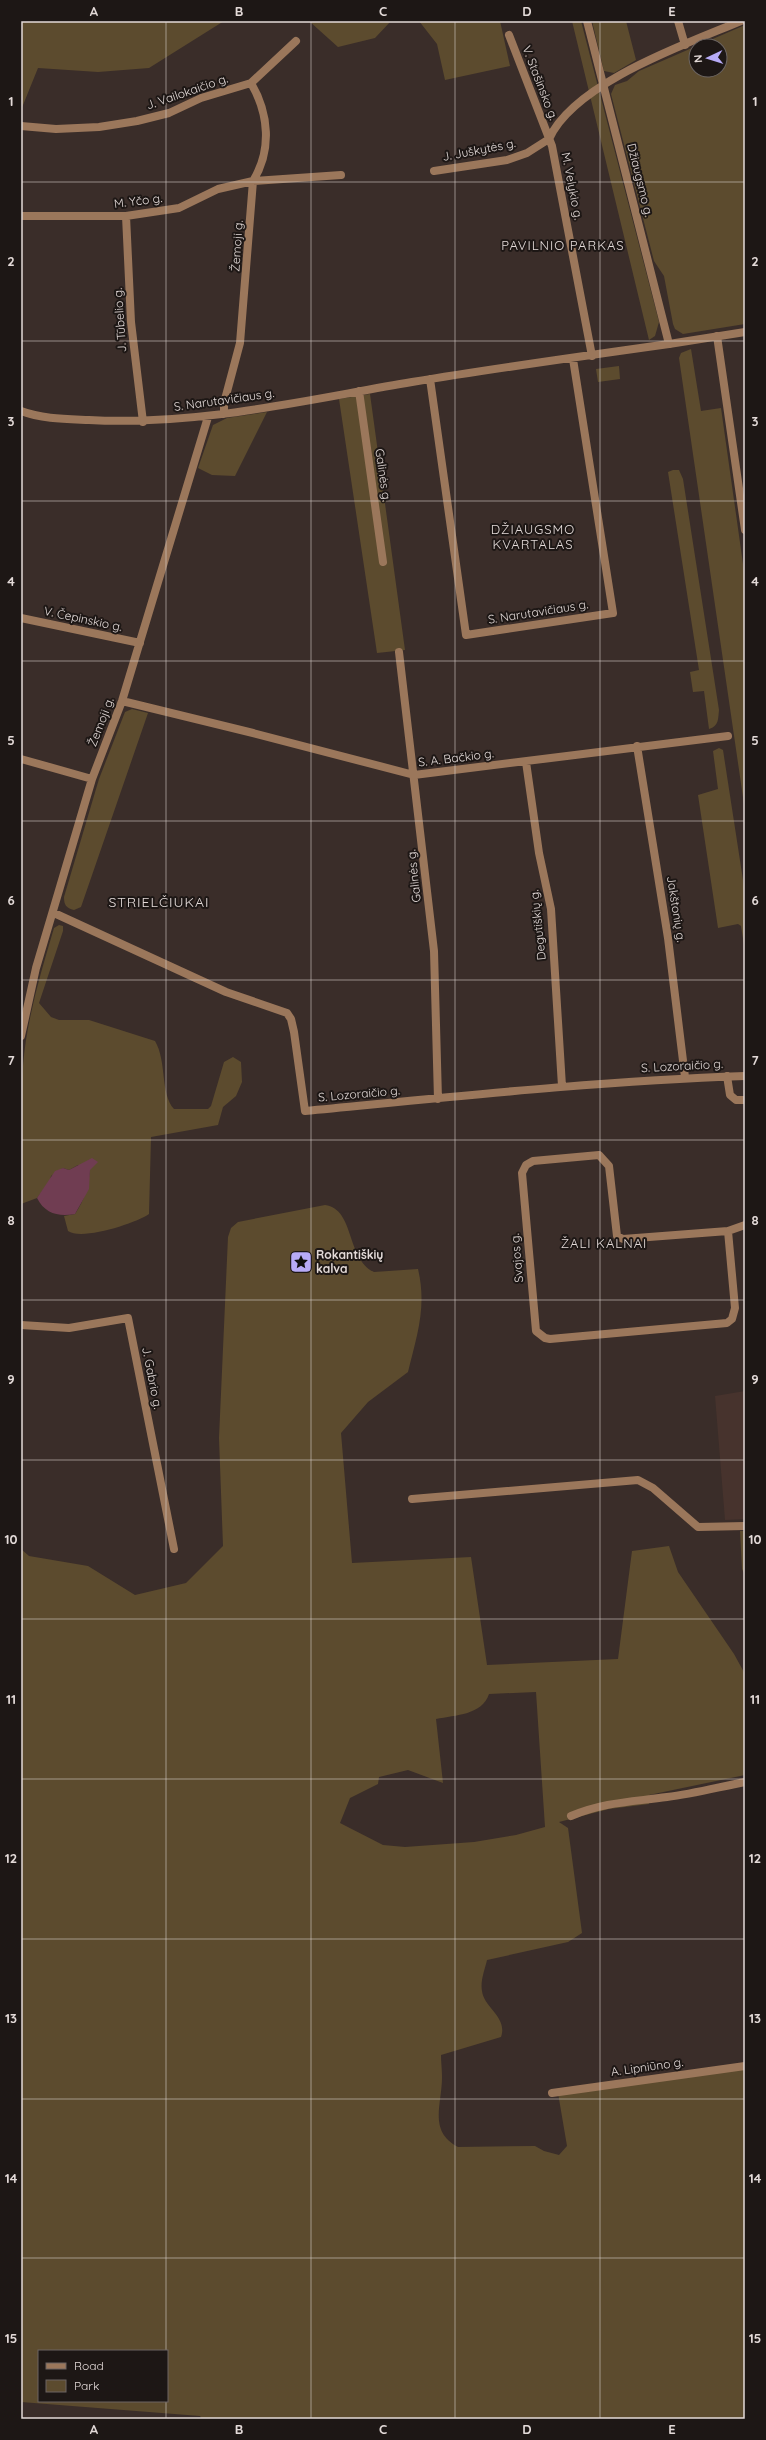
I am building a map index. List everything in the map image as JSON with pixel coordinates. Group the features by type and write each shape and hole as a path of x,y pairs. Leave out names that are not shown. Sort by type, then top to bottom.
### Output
{"street":[{"name":"Džiaugsmo g.","path":"587,21 669,344"},
{"path":"678,21 685,44"},
{"path":"549,139 555,125 563,116 603,85 685,44 741,21"},
{"name":"V. Stašinsko g.","path":"509,35 549,139"},
{"name":"J. Vailokaičio g.","path":"21,126 56,129 100,127 137,121 169,113 201,98 251,83 296,41"},
{"name":"Žemoji g.","path":"224,414 224,402 240,343 253,181 259,171 265,151 267,122 261,99 251,83"},
{"name":"J. Juškytės g.","path":"434,171 507,160 527,153 549,139"},
{"name":"M. Velykio g.","path":"549,139 560,186 592,356"},
{"path":"253,181 341,175"},
{"name":"M. Yčo g.","path":"21,216 126,216 180,208 218,189 253,181"},
{"name":"J. Tūbelio g.","path":"126,216 131,322 143,422"},
{"name":"S. Narutavičiaus g.","path":"21,411 31,415 63,419 143,422 208,417 430,379 573,359 745,332"},
{"path":"717,336 745,530"},
{"name":"S. Narutavičiaus g.","path":"430,379 466,635 613,613 573,359"},
{"name":"Galinės g.","path":"359,391 383,562"},
{"name":"Žemoji g.","path":"21,1036 36,968 54,913 92,779 122,701 208,417"},
{"name":"V. Čepinskio g.","path":"21,618 140,643"},
{"name":"Galinės g.","path":"399,652 434,951 438,1099"},
{"name":"S. A. Bačkio g.","path":"122,701 414,775 526,762 637,746 728,736"},
{"name":"Jakštonių g.","path":"637,746 668,938 685,1077"},
{"path":"21,759 92,779"},
{"name":"Degutiškių g.","path":"526,762 539,853 551,909 562,1086"},
{"name":"S. Lozoraičio g.","path":"54,913 226,992 287,1013 291,1019 294,1032 305,1111 562,1086 685,1077 745,1076"},
{"path":"727,1076 730,1095 736,1100 745,1100"},
{"name":"Svajos g.","path":"728,1231 735,1308 732,1319 727,1323 550,1339 545,1338 536,1331 522,1173 526,1165 533,1161 598,1155 603,1158 609,1166 617,1236 622,1239 728,1231 745,1225"},
{"name":"J. Gabrio g.","path":"21,1325 69,1328 128,1318 174,1549"},
{"path":"412,1499 638,1480 653,1488 698,1527 745,1526"},
{"path":"571,1816 592,1808 628,1800 668,1797 745,1784"},
{"name":"A. Lipniūno g.","path":"552,2093 745,2066"}],"shaded area":[{"path":"92,1158 98,1162 90,1170 89,1189 75,1214 63,1215 53,1213 44,1208 37,1198 55,1171 63,1168 69,1170"},
{"path":"745,1391 745,1519 725,1520 715,1396"}],"green space":[{"path":"21,21 224,21 149,68 98,72 38,68 21,110"},
{"path":"309,21 391,21 375,38 338,47"},
{"path":"419,21 500,21 510,66 445,80 437,44"},
{"path":"572,21 581,21 659,322 655,336 649,340"},
{"path":"592,21 626,21 636,60 614,73 604,71"},
{"path":"745,25 745,324 683,334 675,329 664,276 654,261 611,94 615,85 627,81 639,71 688,50 688,78 728,78 728,38 715,38"},
{"path":"691,349 701,411 721,408 745,578 745,811 679,358 681,353"},
{"path":"619,366 620,379 598,382 596,369"},
{"path":"370,394 405,650 377,653 339,399"},
{"path":"267,412 235,476 212,475 198,468 213,425 227,418"},
{"path":"679,470 683,479 719,710 718,719 715,726 709,729 704,691 693,692 690,672 699,670 668,472"},
{"path":"132,709 148,713 81,907 74,910 66,906 64,897 99,779 125,712"},
{"path":"719,748 723,750 745,893 745,951 741,926 738,924 718,928 698,795 718,789 713,751"},
{"path":"59,925 63,926 63,931 39,1003 51,1017 59,1020 89,1020 155,1041 161,1058 167,1095 174,1109 208,1109 211,1106 224,1062 233,1057 241,1062 242,1082 236,1096 223,1107 218,1125 151,1137 149,1214 133,1222 109,1230 85,1234 75,1234 68,1231 64,1216 75,1214 86,1193 90,1170 78,1165 69,1170 63,1168 51,1176 50,1181 37,1198 21,1204 20,1143 23,1060 28,1026 46,956 54,928"},
{"path":"325,1205 335,1208 341,1215 359,1257 365,1266 374,1272 418,1269 422,1296 420,1321 408,1372 368,1402 341,1433 352,1563 471,1557 487,1665 618,1659 632,1551 669,1546 678,1572 734,1654 745,1674 745,1775 649,1795 649,1804 609,1809 559,1822 568,1828 582,1933 568,1942 487,1960 482,1979 482,1991 487,2003 499,2018 502,2030 501,2037 441,2055 442,2077 439,2116 443,2133 449,2141 458,2147 535,2146 544,2151 559,2155 567,2146 558,2093 745,2069 745,2419 202,2419 200,2416 21,2402 21,1549 29,1556 88,1566 135,1595 186,1583 223,1546 219,1438 228,1237 231,1228 238,1222","holes":["536,1692 545,1827 516,1835 474,1842 405,1847 383,1845 340,1823 350,1798 378,1784 379,1777 408,1770 443,1783 436,1719 460,1715 474,1710 486,1701 489,1694"]},
{"path":"740,1531 745,1531 745,1575 742,1569"}],"place":[{"name":"Rokantiškių kalva","path":"301,1262"}],"district":[{"name":"PAVILNIO PARKAS","path":"563,245"},
{"name":"DŽIAUGSMO KVARTALAS","path":"533,536"},
{"name":"STRIELČIUKAI","path":"159,902"},
{"name":"ŽALI KALNAI","path":"604,1243"}]}
